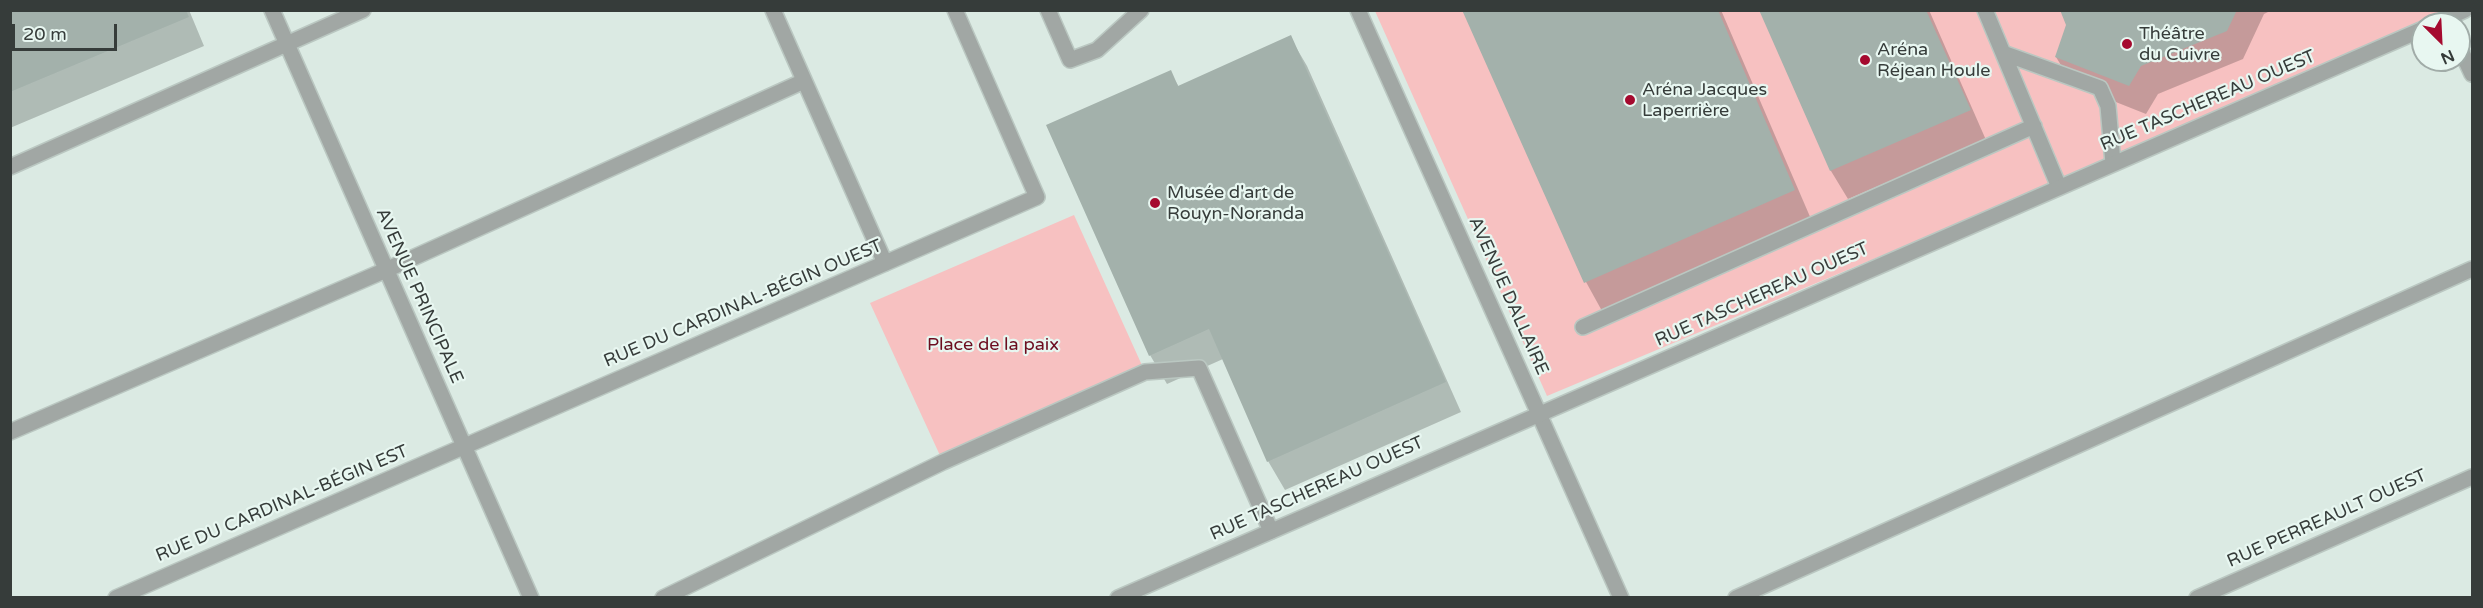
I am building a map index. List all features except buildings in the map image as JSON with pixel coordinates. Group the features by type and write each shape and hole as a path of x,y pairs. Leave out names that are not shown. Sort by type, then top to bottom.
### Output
{"street":[{"name":"AVENUE PRINCIPALE","path":"272,10 531,597"},
{"path":"10,167 363,10"},
{"path":"773,10 885,263"},
{"name":"RUE DU CARDINAL-BÉGIN OUEST","path":"464,446 1037,197 955,10"},
{"path":"1048,10 1070,60 1097,50 1141,10"},
{"name":"AVENUE DALLAIRE","path":"1358,10 1621,597"},
{"path":"1985,10 2059,187"},
{"name":"RUE TASCHEREAU OUEST","path":"1118,597 2411,34"},
{"path":"2003,53 2100,88 2108,106 2113,163"},
{"path":"10,432 386,270 804,81"},
{"path":"1583,327 2034,126"},
{"path":"1736,597 2472,269"},
{"path":"663,597 943,462 1145,372 1199,368 1271,531"},
{"name":"RUE DU CARDINAL-BÉGIN EST","path":"116,597 464,446"},
{"name":"RUE PERREAULT OUEST","path":"2198,597 2472,477"}],"green space":[{"path":"2443,10 2444,12 2411,12 2411,34 1547,396 1375,11"},
{"name":"Place de la paix","path":"1074,215 1145,372 943,462 870,303"}],"place":[{"name":"Théâtre du Cuivre","path":"2127,44"},
{"name":"Aréna Réjean Houle","path":"1865,60"},
{"name":"Aréna Jacques Laperrière","path":"1630,100"},
{"name":"Musée d'art de Rouyn-Noranda","path":"1155,203"}]}
